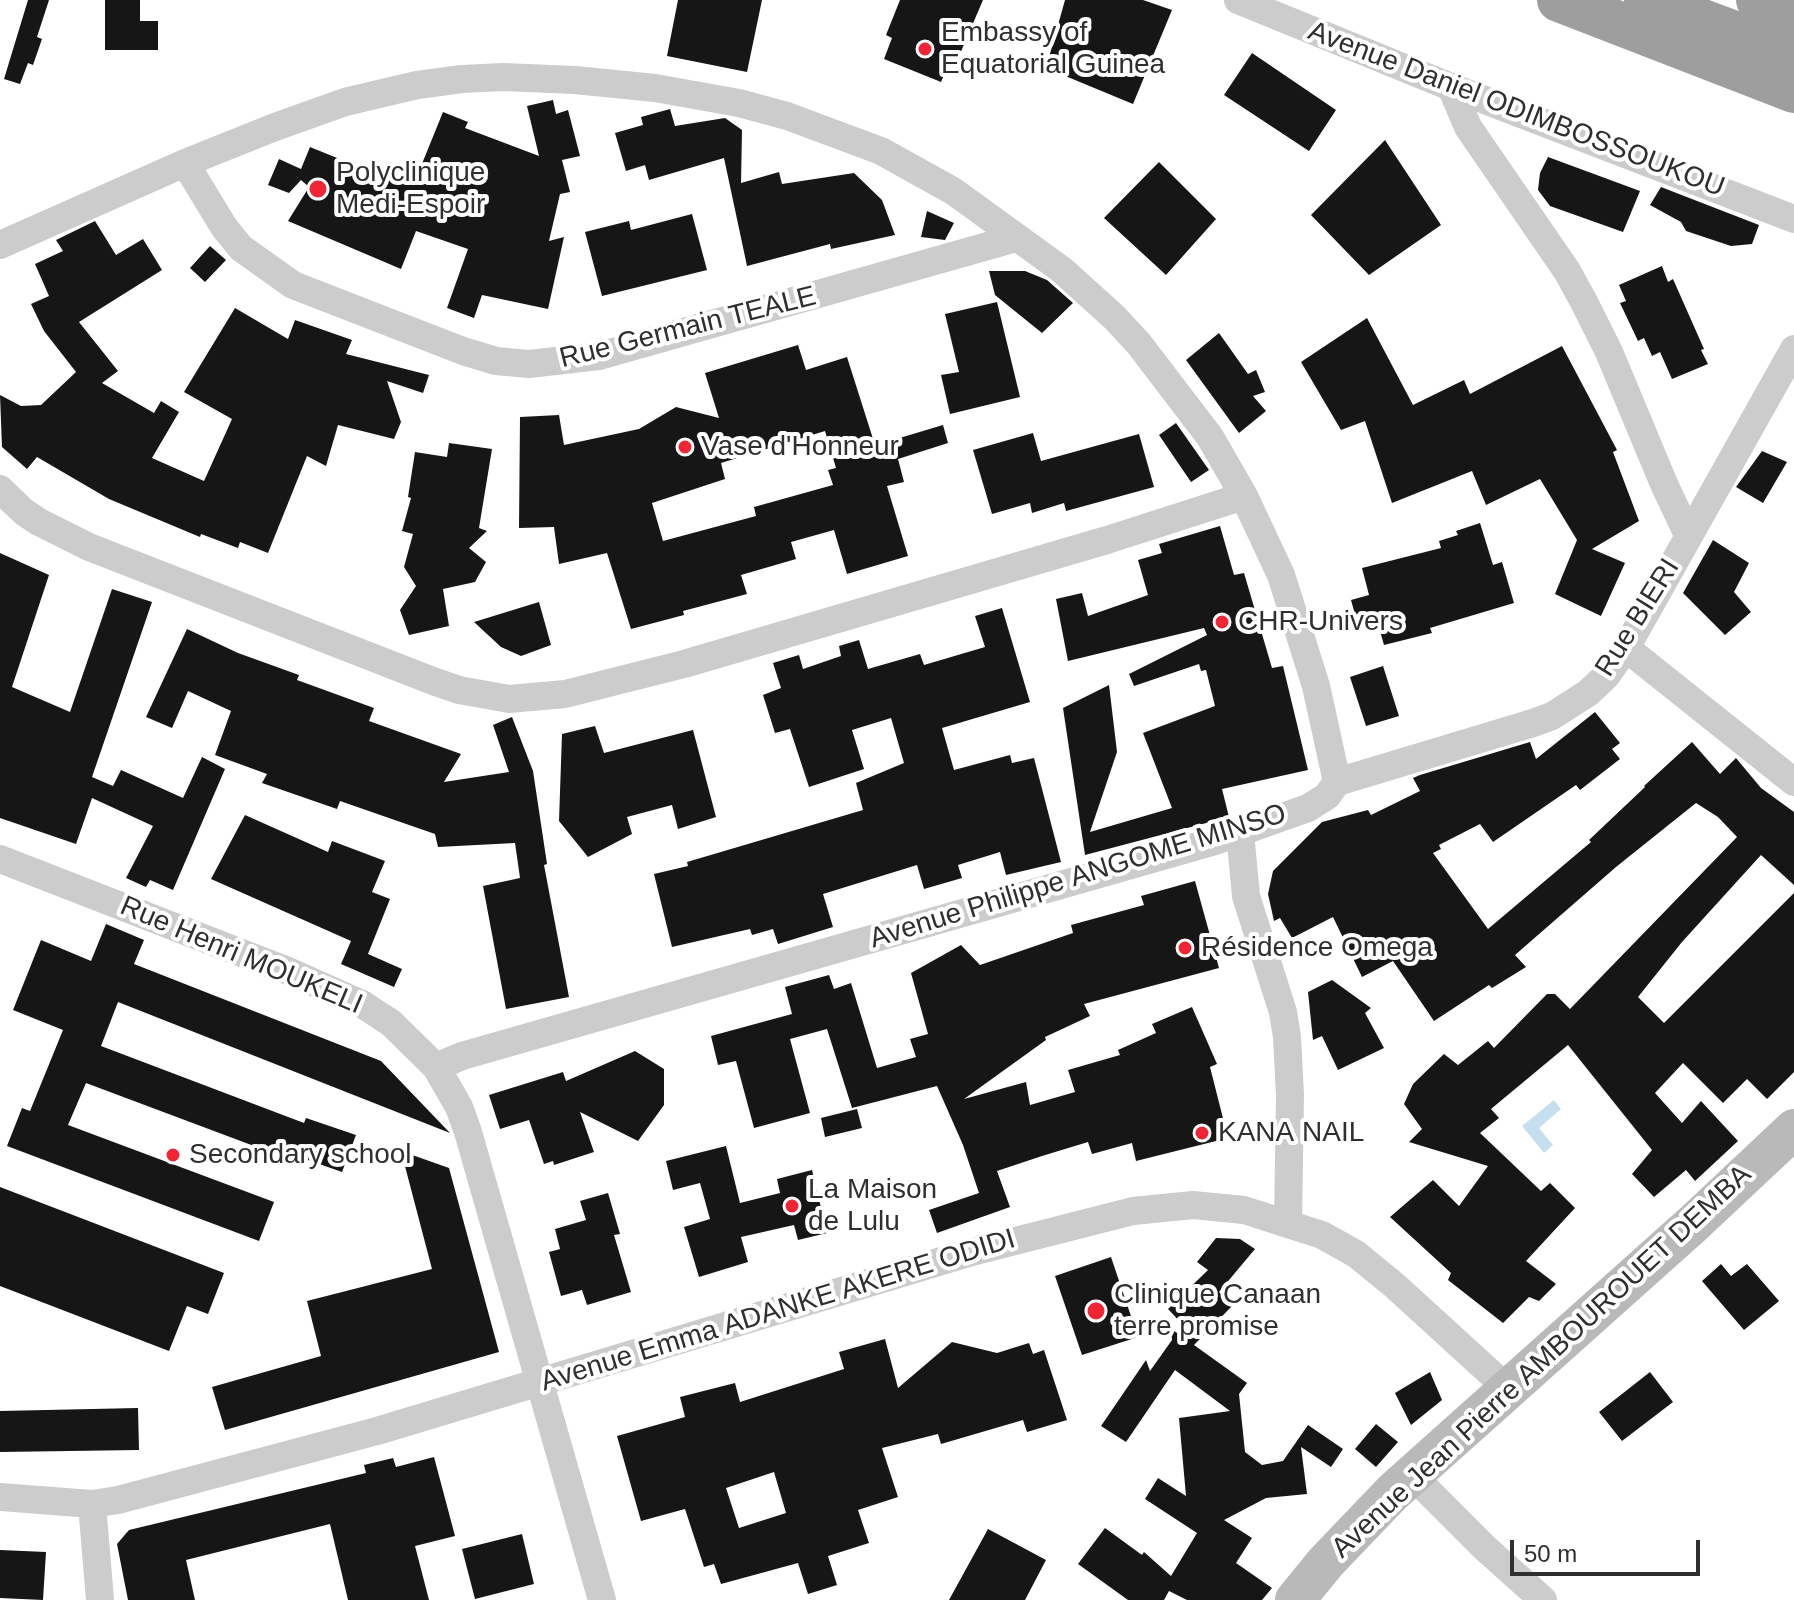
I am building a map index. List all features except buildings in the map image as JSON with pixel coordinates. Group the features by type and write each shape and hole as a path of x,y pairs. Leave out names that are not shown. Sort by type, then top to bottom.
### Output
{"highway":[{"path":"1559,0 1794,91"},
{"path":"1646,0 1794,55"},
{"path":"1758,0 1794,15"}],"main road":[{"name":"Avenue Jean Pierre AMBOUROUET DEMBA","path":"1295,1600 1349,1536 1412,1475 1694,1223 1794,1129"}],"street":[{"name":"Avenue Daniel ODIMBOSSOUKOU","path":"1238,0 1451,87 1794,219"},
{"path":"0,245 185,163 345,102 417,85 503,77 655,88 726,100 835,132 881,151 953,191 1085,290 1139,344 1210,437 1244,496 1281,575 1316,686 1337,782"},
{"path":"1451,87 1468,127 1567,271 1584,302 1609,352 1688,535"},
{"name":"Rue Germain TEALE","path":"185,163 224,227 241,248 293,285 463,351 496,361 529,364 599,356 1016,238"},
{"name":"Rue BIERI","path":"1337,782 1552,716 1588,693 1606,676 1626,648 1794,349"},
{"path":"0,489 39,522 89,547 433,681 459,690 509,699 577,692 684,664 1244,496"},
{"path":"1626,648 1794,782"},
{"name":"Avenue Philippe ANGOME MINSO","path":"436,1067 462,1056 1240,832 1308,808 1327,796 1337,782"},
{"path":"1240,832 1246,896 1283,1012 1287,1037 1290,1095 1288,1224"},
{"name":"Rue Henri MOUKELI","path":"0,859 352,999 391,1023 436,1067 459,1107 468,1132 602,1600"},
{"name":"Avenue Emma ADANKE AKERE ODIDI","path":"0,1497 92,1504 199,1480 377,1431 968,1253 1133,1211 1193,1205 1244,1210 1322,1235 1356,1254 1508,1389"},
{"path":"1412,1475 1485,1548 1543,1600"},
{"path":"92,1504 100,1600"}],"water":[{"path":"1554,1100 1561,1109 1539,1128 1553,1145 1544,1153 1522,1126"}],"place":[{"name":"Embassy of Equatorial Guinea","path":"925,49"},
{"name":"Polyclinique Medi-Espoir","path":"318,189"},
{"name":"Vase d'Honneur","path":"685,447"},
{"name":"CHR-Univers","path":"1222,622"},
{"name":"Résidence Omega","path":"1185,948"},
{"name":"KANA NAIL","path":"1202,1133"},
{"name":"Secondary school","path":"173,1155"},
{"name":"La Maison de Lulu","path":"792,1206"},
{"name":"Clinique Canaan terre promise","path":"1096,1311"}]}
